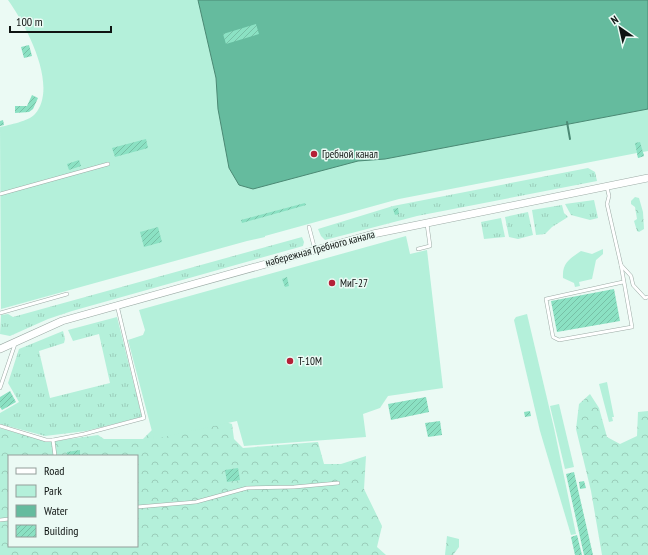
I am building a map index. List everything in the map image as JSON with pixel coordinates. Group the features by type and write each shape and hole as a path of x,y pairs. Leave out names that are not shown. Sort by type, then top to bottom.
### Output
{"street":[{"name":"набережная Гребного канала","path":"0,349 16,340 62,321 373,234 648,178"}],"lane":[{"path":"0,194 108,164"},
{"path":"607,187 609,196 607,204 621,265 632,327 560,340 553,337 546,299 623,282"},
{"path":"418,249 430,246 427,222"},
{"path":"309,227 315,250"},
{"path":"621,265 631,276 633,285 645,298 648,297"},
{"path":"0,313 68,294"},
{"path":"0,426 46,440 53,440 84,434 144,418 117,305"},
{"path":"0,388 16,340"},
{"path":"53,440 55,455"},
{"path":"138,507 196,502 247,488 294,487 338,483"}],"green space":[{"name":"Гребной канал","path":"8,0 648,0 648,151 643,152 644,156 638,158 637,153 399,199 1,309 0,127 24,121 35,114 41,102 43,88 42,72 31,40"},
{"path":"588,168 595,172 597,181 417,216 325,240 321,236 318,229 393,206"},
{"path":"635,197 639,198 643,212 644,229 639,232 637,231 634,221 637,219 635,207 631,204 631,201"},
{"path":"594,200 598,218 590,220 571,215 565,204"},
{"path":"562,205 564,213 568,217 552,227 545,234 536,235 532,210"},
{"path":"528,212 533,235 518,239 509,237 505,217"},
{"path":"501,218 505,237 484,239 481,222"},
{"path":"406,236 410,254 427,250 443,388 388,396 380,408 363,414 366,437 244,446 237,421 154,439 128,340 143,335 145,330 139,310"},
{"path":"302,237 304,242 303,246 72,311 48,319 10,336 0,334 1,315 8,314 13,317"},
{"path":"603,249 603,254 596,260 592,279 579,282 580,286 575,287 574,283 563,278 565,265 573,256 581,251 592,254"},
{"path":"527,314 554,428 576,534 571,535 540,431 514,320 516,317"},
{"path":"117,317 142,417 86,431 45,436 0,424 0,413 19,402 8,383 19,349 63,331 65,339 64,343 39,351 50,398 110,383 99,334 73,341 68,330"},
{"path":"607,382 614,417 612,417 613,421 609,422 599,384"},
{"path":"590,394 599,408 607,437 620,444 637,436 638,412 648,411 648,555 602,555 591,491 576,429 579,404"},
{"path":"559,404 574,467 565,469 550,406"},
{"path":"213,418 232,424 234,439 243,448 318,442 324,464 341,464 366,456 364,489 382,526 377,547 386,555 0,555 0,428 48,442 98,435 104,439 143,439 159,423"},
{"path":"447,536 459,539 459,547 453,555 445,555"}],"water":[{"name":"Гребной канал","path":"198,0 648,0 648,109 385,159 358,161 253,189 239,185 229,168 218,109 216,78"}],"building":[{"path":"256,24 259,34 226,44 223,34"},
{"path":"29,45 32,56 24,58 21,47"},
{"path":"32,95 38,98 33,109 29,112 15,113 15,106 27,106"},
{"path":"3,120 4,125 0,126 0,121"},
{"path":"146,139 148,148 115,157 112,148"},
{"path":"640,142 644,156 638,158 635,143"},
{"path":"79,160 81,166 69,170 67,164"},
{"path":"305,203 306,205 242,223 241,220"},
{"path":"398,208 399,214 395,215 393,209"},
{"path":"158,227 162,242 144,247 140,232"},
{"path":"287,277 289,286 285,287 282,279"},
{"path":"614,289 620,321 557,332 551,301"},
{"path":"10,391 16,402 2,410 0,407 0,397"},
{"path":"426,397 429,412 391,420 388,404"},
{"path":"530,411 531,416 525,417 524,412"},
{"path":"440,421 442,435 428,437 425,423"},
{"path":"80,450 80,455 67,455 67,452"},
{"path":"238,468 240,480 227,482 225,470"},
{"path":"574,472 593,555 584,555 566,474"},
{"path":"584,481 586,488 580,489 579,482"},
{"path":"577,535 582,555 575,555 571,537"}],"waterway":[{"path":"567,122 570,139"}],"place":[{"name":"Гребной канал","path":"314,154"},
{"name":"МиГ-27","path":"332,283"},
{"name":"Т-10М","path":"290,361"}]}
